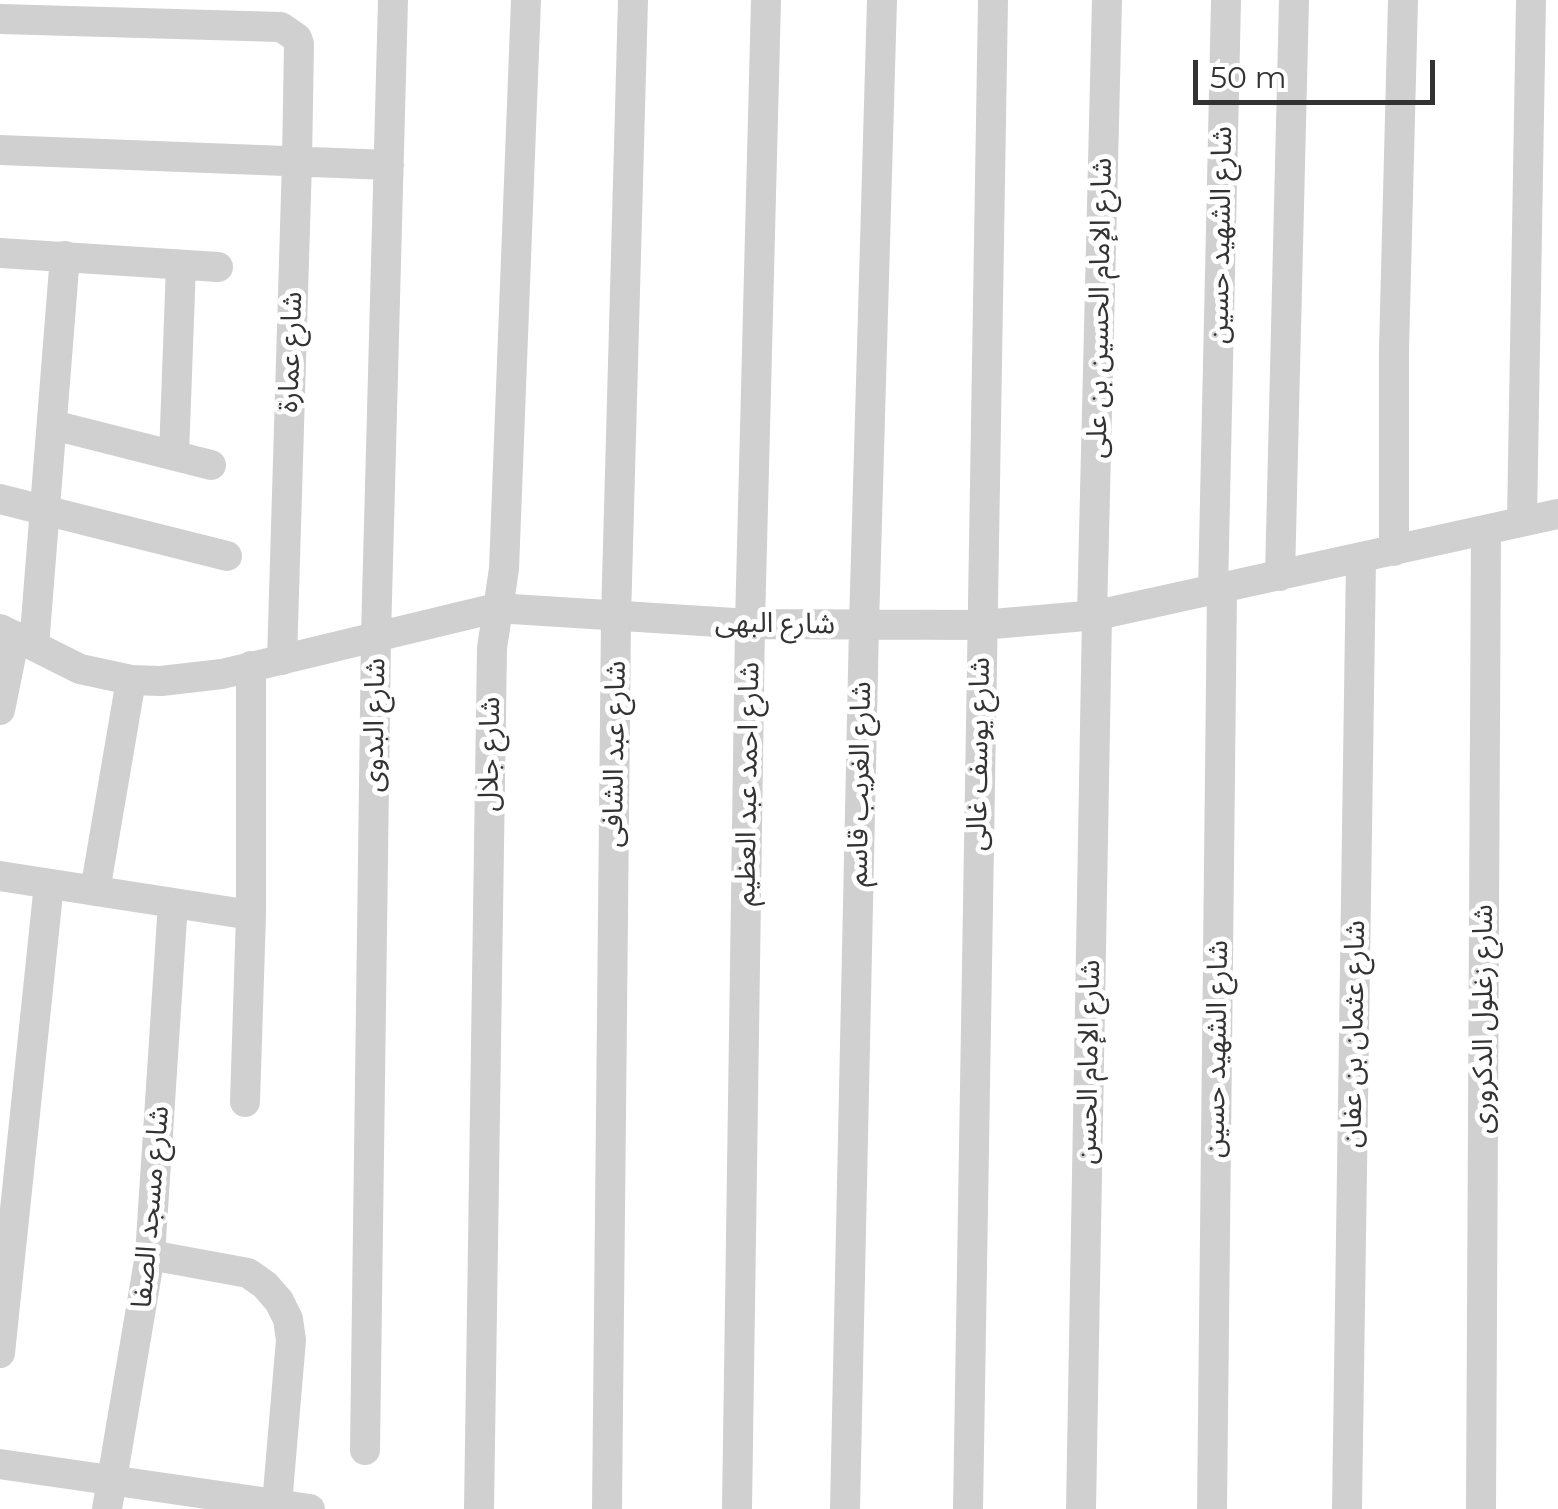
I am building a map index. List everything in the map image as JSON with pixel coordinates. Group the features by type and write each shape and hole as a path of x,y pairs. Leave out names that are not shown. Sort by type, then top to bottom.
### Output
{"street":[{"name":"شارع البدوى","path":"365,1450 376,636 392,0"},
{"name":"شارع جلال","path":"479,1509 491,668 504,569 526,0"},
{"name":"شارع عبد الشافى","path":"607,1509 616,618 633,0"},
{"path":"755,0 766,0"},
{"name":"شارع احمد عبد العظيم","path":"737,1509 750,624 766,0"},
{"name":"شارع الغريب قاسم","path":"845,1509 882,0"},
{"name":"شارع يوسف غالى","path":"968,1509 993,0"},
{"name":"شارع الإمام الحسين بن على","path":"1094,615 1107,0"},
{"name":"شارع الشهيد حسين","path":"1212,1509 1217,590 1226,0"},
{"path":"1280,576 1294,0"},
{"path":"1394,552 1394,350 1403,0"},
{"path":"1522,521 1531,0"},
{"name":"شارع عمارة","path":"0,19 281,28 292,33 299,44 282,660"},
{"path":"0,150 389,164"},
{"path":"0,253 218,267"},
{"path":"0,710 45,510 65,256"},
{"path":"174,455 181,265"},
{"path":"53,425 211,465"},
{"path":"0,499 226,556"},
{"name":"شارع البهى","path":"16,637 80,669 131,680 192,680 496,608 750,624 981,626 1094,615 1558,514"},
{"name":"شارع زغلول الدكرورى","path":"1481,1509 1486,530"},
{"name":"شارع عثمان بن عفان","path":"1347,1509 1361,559"},
{"name":"شارع الإمام الحسن","path":"1080,1509 1094,615"},
{"path":"245,1102 251,666"},
{"path":"94,891 131,680"},
{"path":"0,876 250,915"},
{"path":"0,1353 49,884"},
{"name":"شارع مسجد الصفا","path":"109,1495 150,1255 172,903"},
{"path":"150,1255 248,1274 279,1300 288,1320 290,1340 277,1504"},
{"path":"0,1464 109,1495 310,1509"}]}
